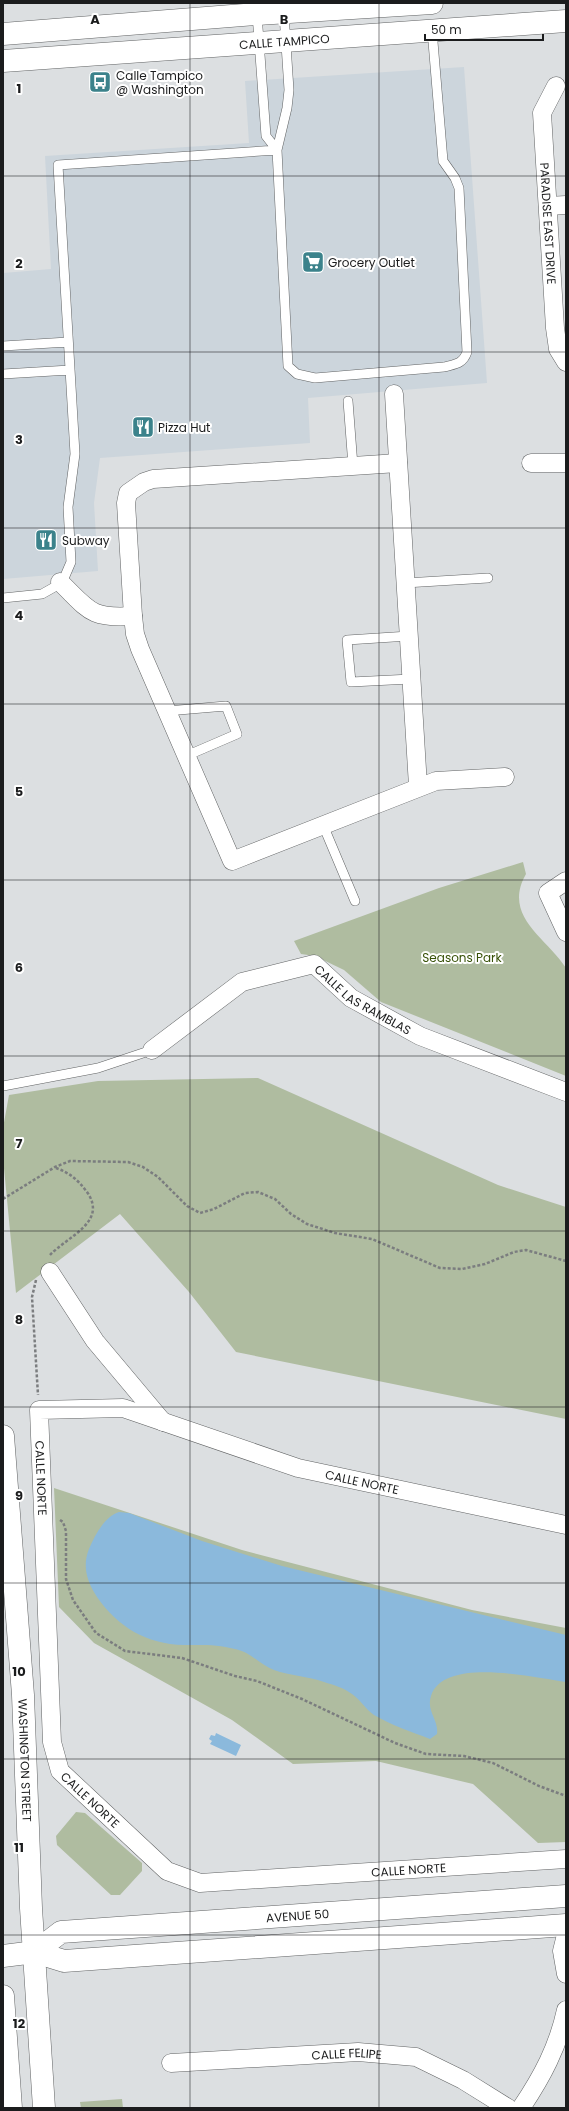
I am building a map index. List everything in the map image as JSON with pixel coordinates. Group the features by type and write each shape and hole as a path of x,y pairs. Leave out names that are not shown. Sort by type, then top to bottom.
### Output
{"main road":[{"path":"3,34 272,11 432,3"},
{"name":"CALLE TAMPICO","path":"3,61 566,21"},
{"name":"WASHINGTON STREET","path":"3,1436 23,1695 31,1908 44,2108"},
{"name":"AVENUE 50","path":"35,1952 61,1932 566,1896"},
{"path":"3,1956 35,1952 64,1960 566,1925"},
{"path":"3,1996 11,2108"}],"street":[{"name":"PARADISE EAST DRIVE","path":"556,86 542,113 555,328 558,349 566,362"},
{"path":"548,206 566,205"},
{"path":"394,394 418,786"},
{"path":"398,463 153,479 134,488 128,493 126,503 133,616 135,634 140,649 232,861 418,786 436,781 504,777"},
{"path":"531,463 566,463"},
{"path":"60,582 84,606 98,615 111,618 133,616"},
{"path":"566,881 548,893 566,932"},
{"name":"CALLE LAS RAMBLAS","path":"152,1050 242,982 314,964 351,998 420,1036 566,1092"},
{"path":"50,1272 95,1341 162,1422"},
{"name":"CALLE NORTE","path":"566,1525 298,1468 123,1408 39,1410 52,1742 60,1771 167,1871 200,1883 566,1859"},
{"path":"566,1935 562,1951 566,1974"},
{"path":"521,2108 544,2073 561,2033 566,2010"},
{"name":"CALLE FELIPE","path":"171,2063 358,2052 416,2057 463,2080 508,2108"}],"lane":[{"path":"272,11 286,40 288,102 277,150 288,366 297,374 315,378 444,367 459,364 465,360 467,352 458,188 455,178 443,160 435,87 432,30"},
{"path":"272,11 259,42 266,136 277,150"},
{"path":"3,598 42,594 58,585 71,562 68,507 75,454 58,165 277,150"},
{"path":"3,346 68,342"},
{"path":"3,374 70,370"},
{"path":"348,401 353,466"},
{"path":"405,583 488,578"},
{"path":"409,636 347,640 351,682 411,679"},
{"path":"167,710 226,706 237,734 186,756"},
{"path":"323,825 356,901"},
{"path":"3,1086 98,1068 152,1050"}],"path":[{"path":"3,1199 56,1167 70,1161 128,1162 143,1167 153,1174 187,1206 200,1213 214,1209 245,1193 258,1192 275,1199 291,1214 307,1224 335,1233 372,1239 440,1268 462,1269 485,1264 514,1252 526,1250 566,1261"},
{"path":"43,1514 56,1517 63,1522 66,1531 66,1579 73,1600 96,1633 120,1648 144,1654 163,1654 182,1658 235,1676 257,1681 302,1699 394,1743 426,1754 464,1756 493,1763 539,1786 566,1796"}],"shaded area":[{"path":"464,67 487,383 308,398 310,443 100,458 94,503 98,571 3,579 3,273 51,269 45,156 249,143 245,81"}],"green space":[{"name":"Seasons Park","path":"523,862 526,874 520,889 519,902 523,914 538,936 558,957 566,968 566,1076 381,1002 344,970 315,956 301,954 294,941 439,888"},
{"path":"258,1078 498,1185 566,1207 566,1419 236,1352 189,1292 120,1214 16,1293 3,1158 3,1128 9,1095 98,1081"},
{"path":"54,1488 242,1550 472,1610 566,1628 566,1842 538,1843 473,1784 376,1761 293,1764 232,1720 94,1643 59,1607"},
{"path":"76,1812 85,1813 142,1863 142,1871 120,1895 111,1895 57,1845 56,1836"},
{"path":"122,2099 123,2108 81,2108 80,2102"}],"water":[{"path":"119,1512 129,1513 202,1541 282,1566 566,1635 566,1682 492,1672 453,1676 439,1684 431,1696 430,1706 436,1724 437,1734 430,1739 394,1725 374,1715 355,1696 342,1688 318,1680 286,1674 274,1670 241,1651 228,1647 170,1644 145,1637 124,1625 105,1608 93,1591 88,1580 86,1568 87,1555 94,1538 104,1522"},
{"path":"216,1733 241,1745 236,1756 210,1744 212,1741 209,1739 211,1735 215,1736"}],"place":[{"name":"Calle Tampico @ Washington","path":"100,82"},
{"name":"Grocery Outlet","path":"313,262"},
{"name":"Pizza Hut","path":"143,427"},
{"name":"Subway","path":"46,540"}]}
